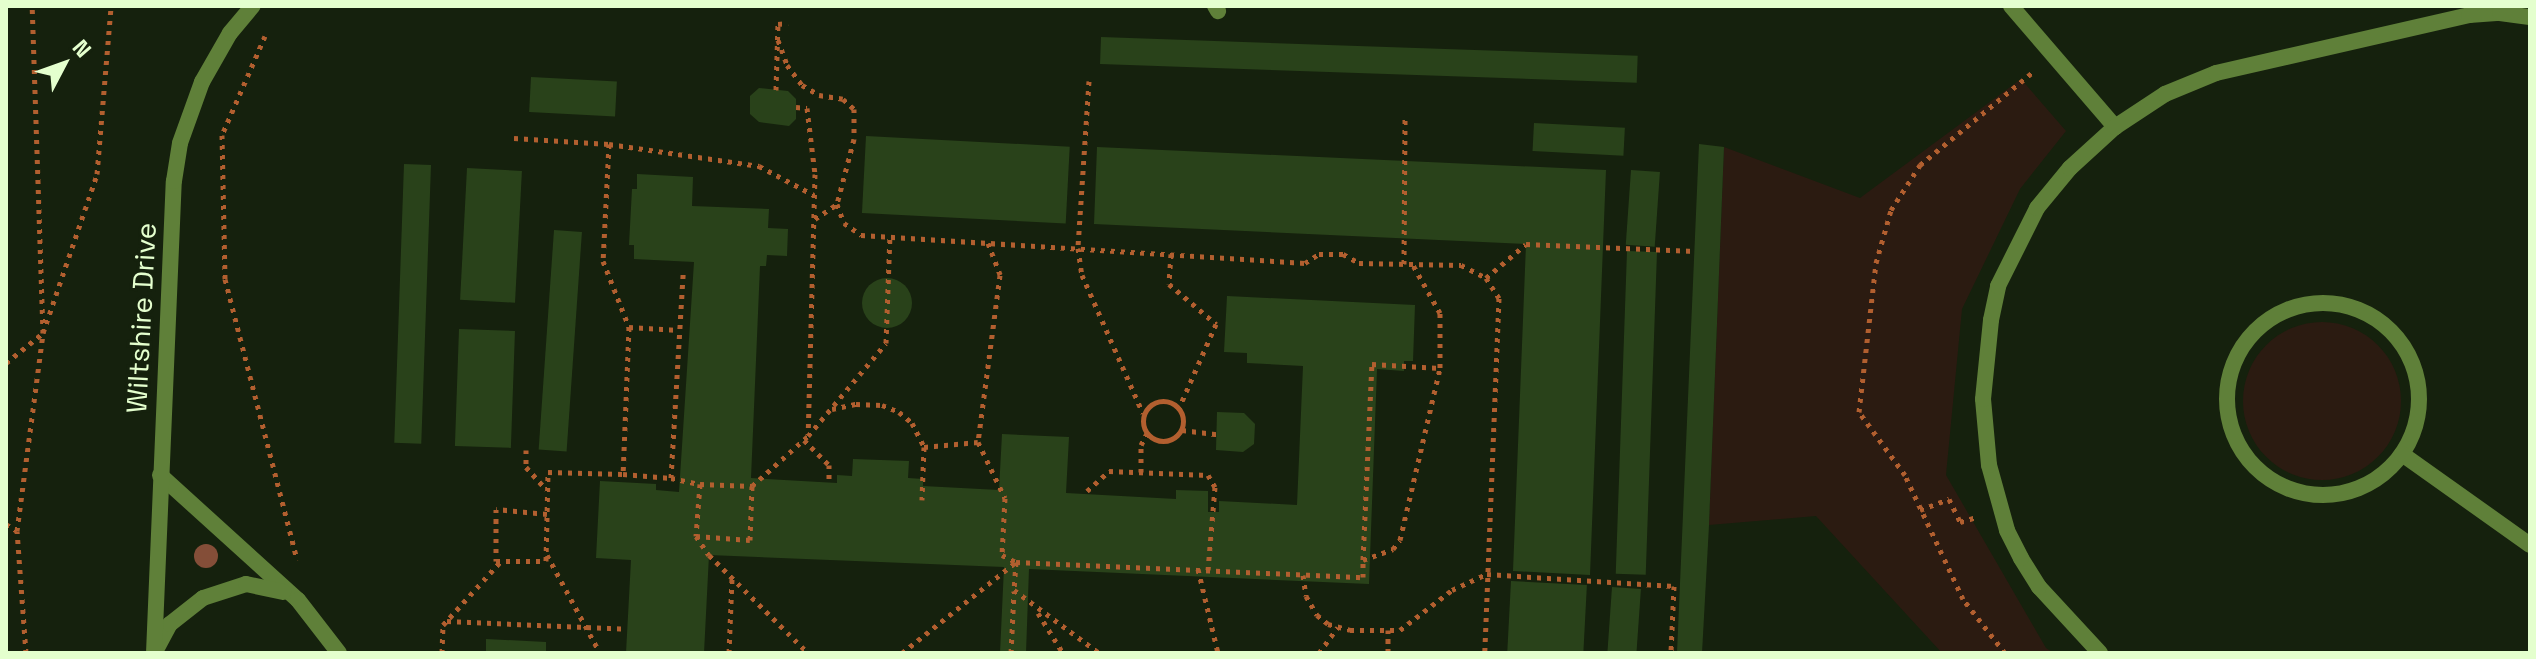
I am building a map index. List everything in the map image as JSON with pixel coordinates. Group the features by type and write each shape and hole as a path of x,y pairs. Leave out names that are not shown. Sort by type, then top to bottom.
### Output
{"street":[{"name":"Wiltshire Drive","path":"155,653 174,181 180,143 214,57 253,6"},
{"path":"2011,6 2115,127"},
{"path":"2100,653 2039,587 2021,558 2000,510 1989,465 1983,399 1986,348 1998,286 2037,208 2070,168 2115,127 2165,94 2241,65 2469,15 2500,13 2530,17"},
{"path":"2324,303 2367,314 2391,332 2405,349 2417,380 2416,422 2402,454 2368,485 2331,495 2298,492 2267,478 2240,448 2228,415 2227,384 2237,354 2259,327 2291,308 2324,303"},
{"path":"2402,454 2530,545"},
{"path":"160,475 298,600 339,653"},
{"path":"155,653 170,624 186,608 224,589 246,584 265,586 298,600"}],"path":[{"path":"26,653 17,531 43,333 32,6"},
{"path":"6,363 43,333 97,174 111,6"},
{"path":"776,90 778,24 788,23"},
{"path":"265,35 222,135 225,279 301,575"},
{"path":"778,40 787,65 802,85 819,95 843,99 854,109 854,139 837,204 844,223 861,235 1305,263 1319,254 1343,254 1359,263 1461,265 1486,278 1499,298 1485,653"},
{"path":"2005,653 1963,599 1905,475 1859,412 1876,263 1891,210 1920,165 2054,55"},
{"path":"1089,81 1078,248 1082,275 1143,413 1147,433 1141,445 1141,472"},
{"path":"796,107 807,108 814,195 806,438 829,465 829,482"},
{"path":"1404,264 1405,117"},
{"path":"514,138 609,144 759,166 814,195"},
{"path":"609,144 603,261 629,327 623,474"},
{"path":"814,219 837,204"},
{"path":"547,514 496,509 496,561 546,561 548,472 623,474 700,484 752,486 806,438 886,343 890,236"},
{"path":"988,243 1000,275 978,442 1005,498 1002,555 1016,562 1363,577 1372,364 1440,368"},
{"path":"1486,278 1526,244 1695,251"},
{"path":"1171,254 1169,284 1216,324 1179,408"},
{"path":"1363,560 1393,549 1400,540 1440,368 1440,313 1412,265"},
{"path":"671,478 683,273"},
{"path":"629,327 679,330"},
{"path":"1143,413 1159,400 1170,401 1179,408 1183,418 1182,430"},
{"path":"831,409 856,404 891,408 912,423 924,447 922,500"},
{"path":"1147,433 1165,441 1182,430 1217,434"},
{"path":"924,447 978,442"},
{"path":"526,450 526,467 547,491"},
{"path":"1087,491 1109,471 1208,475 1215,487 1208,570"},
{"path":"700,484 696,536 732,578 808,653"},
{"path":"696,536 750,540 752,486"},
{"path":"1920,510 1949,499 1960,522 2000,510"},
{"path":"6,524 17,531"},
{"path":"546,553 600,653"},
{"path":"442,653 443,625 501,561"},
{"path":"1011,653 1016,562"},
{"path":"902,653 1016,562"},
{"path":"1198,569 1218,653"},
{"path":"1303,575 1310,606 1317,615 1338,627 1388,630 1400,630 1452,590 1487,574 1674,586 1671,653"},
{"path":"729,653 732,578"},
{"path":"1014,590 1099,653"},
{"path":"1035,608 1063,653"},
{"path":"447,621 627,629"},
{"path":"1319,653 1338,627"},
{"path":"1388,630 1388,653"}],"shaded area":[{"path":"2021,79 2066,131 2020,189 1962,309 1946,475 2046,648 2054,653 1942,653 1816,516 1709,525 1724,147 1860,198"},
{"path":"2322,322 2352,328 2378,345 2395,371 2401,401 2395,431 2378,457 2352,474 2322,480 2292,474 2266,457 2249,431 2243,401 2249,371 2266,345 2292,328"}],"building":[{"path":"1101,37 1638,56 1637,83 1100,64"},
{"path":"531,77 617,82 615,116 529,112"},
{"path":"759,88 788,91 796,99 796,119 789,126 759,122 750,114 750,96"},
{"path":"1534,123 1625,128 1623,156 1533,151"},
{"path":"866,136 1070,147 1066,224 862,213"},
{"path":"1699,144 1724,147 1709,525 1702,653 1677,653"},
{"path":"1097,147 1606,170 1590,575 1513,571 1526,244 1094,224"},
{"path":"404,164 431,165 421,444 394,443"},
{"path":"467,168 522,171 515,303 460,300"},
{"path":"1631,170 1660,172 1655,247 1626,245"},
{"path":"637,174 693,177 692,206 769,209 768,228 788,229 787,256 767,255 766,266 760,266 751,478 837,483 837,475 852,476 853,459 909,461 908,478 923,479 923,486 999,490 1002,434 1069,437 1066,493 1176,499 1176,490 1208,491 1208,512 1219,512 1219,501 1297,505 1303,366 1247,363 1247,353 1224,352 1227,296 1415,305 1413,361 1404,361 1404,371 1377,369 1369,584 1029,569 1026,653 1000,653 1004,567 709,555 704,653 626,653 631,560 596,558 600,481 656,484 656,490 679,492 694,262 634,259 634,245 629,245 632,189 637,189"},
{"path":"554,230 582,232 567,451 539,449"},
{"path":"1627,251 1657,252 1646,575 1616,574"},
{"path":"887,278 905,285 912,303 905,321 887,328 869,321 862,303 869,285"},
{"path":"459,329 515,331 511,448 455,446"},
{"path":"1217,412 1244,413 1255,424 1254,444 1243,452 1216,450"},
{"path":"1511,581 1587,585 1583,653 1507,653"},
{"path":"1612,587 1641,589 1636,653 1607,653"},
{"path":"486,639 546,642 546,653 486,653"}]}
